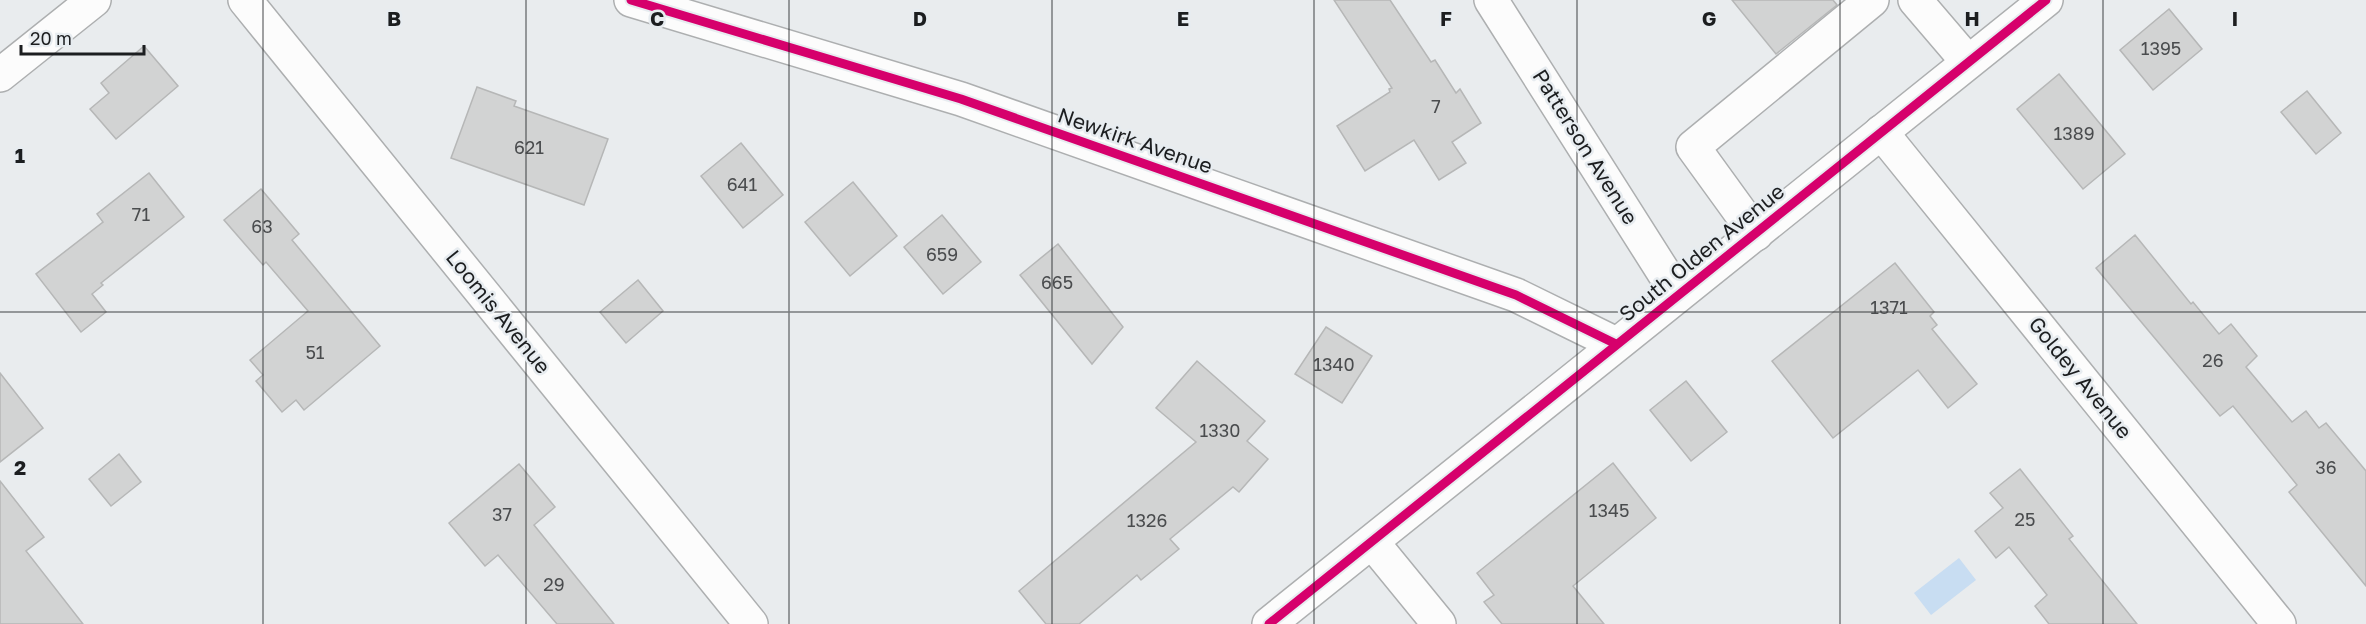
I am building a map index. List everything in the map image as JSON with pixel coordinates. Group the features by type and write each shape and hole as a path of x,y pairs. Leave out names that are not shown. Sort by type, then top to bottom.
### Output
{"street":[{"path":"0,75 94,0"},
{"name":"Loomis Avenue","path":"245,0 751,624"},
{"name":"Newkirk Avenue","path":"631,0 961,99 1516,295 1616,344"},
{"name":"Patterson Avenue","path":"1491,0 1678,295"},
{"path":"1756,234 1693,147 1872,0"},
{"path":"1915,0 1968,62"},
{"name":"South Olden Avenue","path":"1269,624 2046,0"},
{"name":"Goldey Avenue","path":"1881,132 2279,624"},
{"path":"1372,542 1439,624"}],"water":[{"path":"1959,558 1976,580 1931,615 1914,593"}],"building":[{"path":"1334,0 1390,0 1431,62 1435,60 1456,93 1460,89 1481,123 1452,142 1466,163 1439,180 1414,140 1365,171 1337,126 1390,92 1389,89 1392,88"},
{"path":"1732,0 1833,0 1837,5 1776,54"},
{"path":"2169,9 2202,49 2153,90 2120,50"},
{"path":"144,46 178,86 116,139 90,109 109,93 101,83"},
{"path":"2059,74 2125,154 2083,189 2017,109"},
{"path":"477,87 516,101 514,106 608,139 584,205 451,158"},
{"path":"2307,91 2341,133 2316,154 2281,112"},
{"path":"741,143 783,195 743,228 701,176"},
{"path":"149,173 184,217 101,283 103,285 92,294 106,312 81,332 36,274 103,222 97,214"},
{"path":"853,182 897,236 850,276 805,222"},
{"path":"261,189 299,234 292,240 380,346 304,410 296,400 282,412 256,381 263,375 250,360 308,311 266,262 263,265 224,220"},
{"path":"942,215 981,262 943,294 904,247"},
{"path":"2135,235 2191,304 2193,302 2219,334 2231,324 2257,356 2246,367 2292,422 2306,411 2319,428 2326,423 2366,471 2366,586 2289,492 2297,485 2233,406 2220,416 2096,268"},
{"path":"1058,244 1123,327 1092,364 1020,275"},
{"path":"1895,263 1934,312 1930,316 1937,325 1932,329 1977,384 1948,408 1918,370 1833,438 1772,361"},
{"path":"638,280 663,311 626,343 600,312"},
{"path":"1326,327 1372,356 1342,403 1295,374"},
{"path":"1197,361 1265,421 1247,441 1268,459 1239,492 1233,487 1170,539 1179,549 1141,580 1137,575 1079,624 1046,624 1019,591 1196,442 1156,408"},
{"path":"0,373 43,428 0,462"},
{"path":"1686,381 1727,432 1691,461 1650,410"},
{"path":"119,454 141,482 111,506 89,479"},
{"path":"1613,463 1656,518 1573,586 1604,624 1502,624 1484,602 1494,595 1477,573"},
{"path":"519,464 555,507 534,525 614,624 557,624 498,555 485,566 449,523"},
{"path":"2020,469 2073,536 2069,539 2137,624 2049,624 2035,606 2047,595 2009,547 1996,558 1975,531 2003,508 1990,493"},
{"path":"0,481 44,537 26,551 83,624 0,624"}],"cycle path":[{"path":"631,0 961,99 1516,295 1616,344"},
{"path":"1269,624 2046,0"}]}
